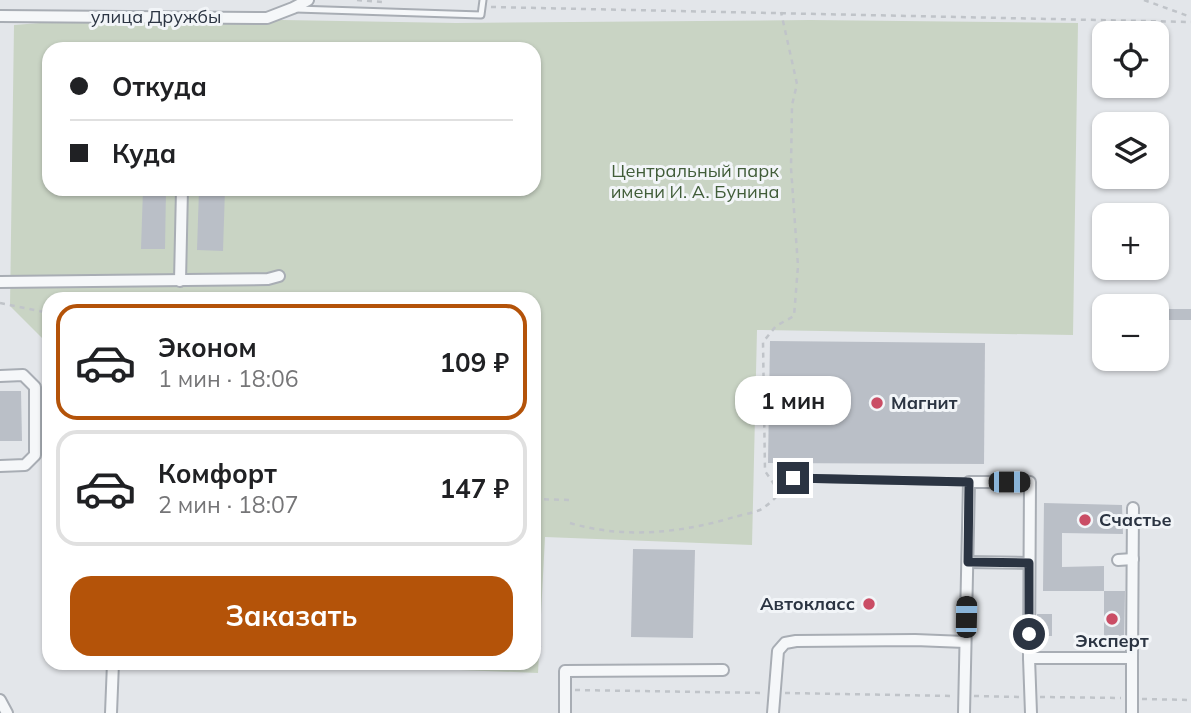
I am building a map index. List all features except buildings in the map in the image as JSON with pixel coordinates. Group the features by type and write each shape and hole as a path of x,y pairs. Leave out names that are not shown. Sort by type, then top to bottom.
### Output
{"street":[{"name":"улица Дружбы","path":"0,16 267,18 308,0"},
{"path":"180,281 182,196"},
{"path":"0,282 180,281 268,279 279,276"},
{"path":"0,376 23,375 35,387 35,455 25,465 0,466"},
{"path":"964,713 969,482 1030,482 1031,713"},
{"path":"1132,713 1133,508"},
{"path":"1118,560 1133,559"},
{"path":"968,562 1029,563"},
{"path":"773,713 778,651 785,643 902,640 965,642"},
{"path":"1029,658 1132,658"},
{"path":"111,713 113,670"},
{"path":"565,713 565,671 723,670"},
{"path":"0,700 7,713"}],"lane":[{"path":"293,8 481,15 482,3"},
{"path":"793,478 969,482"}],"path":[{"path":"357,0 394,2"},
{"path":"1144,0 1191,17"},
{"path":"482,3 901,17 1191,22"},
{"path":"780,493 765,471 763,342 776,326 794,316 798,266 791,168 792,105 797,84 781,12"},
{"path":"0,303 42,312"},
{"path":"570,523 617,530 681,531 761,509 793,478"},
{"path":"541,499 572,500"},
{"path":"566,690 1191,699"}],"green space":[{"name":"Центральный парк имени И. А. Бунина","path":"118,17 456,23 810,20 1078,23 1073,335 757,330 752,545 545,537 541,615 541,292 42,292 42,338 10,306 14,25"},
{"name":"Центральный парк имени И. А. Бунина","path":"461,670 538,670 538,673"}],"place":[{"name":"Магнит","path":"877,403"},
{"name":"Счастье","path":"1085,520"},
{"name":"Автокласс","path":"869,604"},
{"name":"Эксперт","path":"1112,619"}],"route":[{"path":"793,478 969,482 968,562 1029,563 1029,634"}]}
